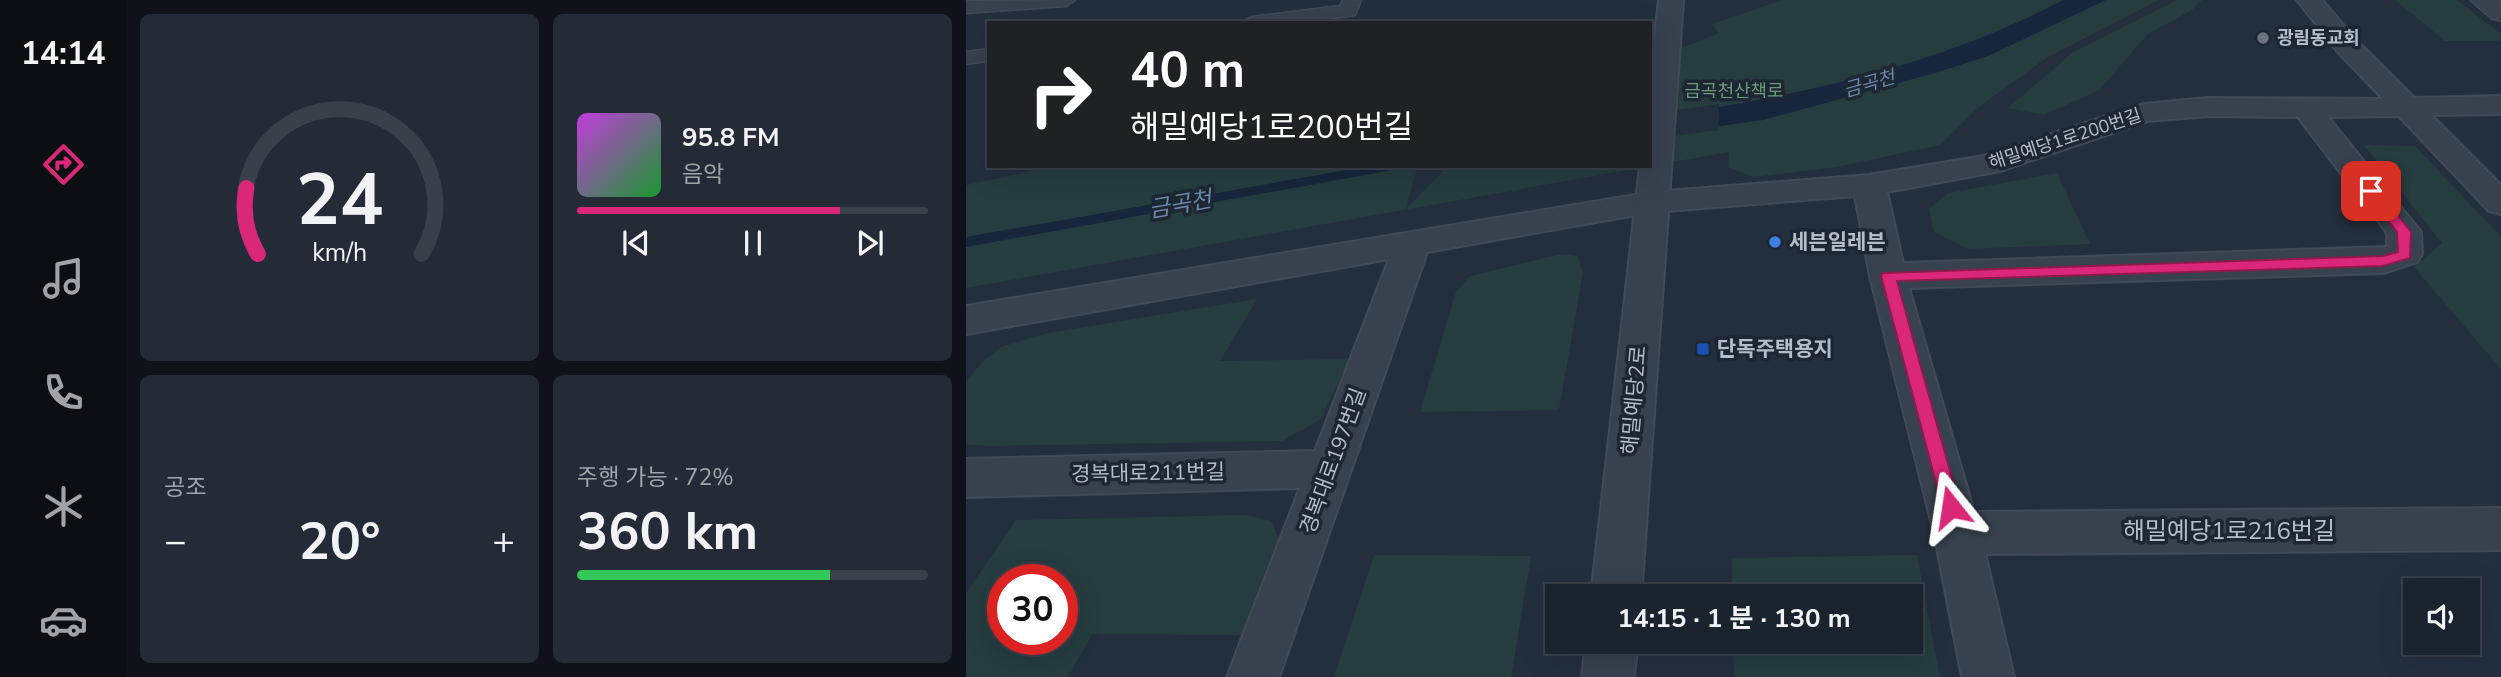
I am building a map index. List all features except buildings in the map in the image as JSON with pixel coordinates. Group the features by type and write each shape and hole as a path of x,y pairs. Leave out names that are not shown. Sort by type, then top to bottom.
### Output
{"street":[{"name":"해밀예당2로","path":"1617,584 1671,0"},
{"path":"2309,0 2347,46 2501,204"},
{"path":"2483,0 2501,13"},
{"name":"해밀예당1로200번길","path":"1653,202 1869,185 1989,164 2144,113 2208,107 2305,109 2501,105"},
{"path":"1888,276 2383,261 2405,254 2404,232 2305,109"},
{"path":"1869,185 1888,276 1958,533 1988,677"},
{"path":"966,320 1653,202"},
{"name":"경복대로197번길","path":"1253,677 1412,245"},
{"name":"경복대로211번길","path":"966,478 1331,469"},
{"name":"해밀예당1로216번길","path":"1958,533 2501,529"},
{"path":"1608,677 1611,654"}],"lane":[{"path":"966,7 1066,0"},
{"path":"1267,21 1348,11 1352,0"},
{"path":"966,58 987,55"}],"green space":[{"name":"금곡천산책로","path":"1782,0 2159,0 2046,58 1979,107 1940,145 1837,167 1754,177 1728,167 1729,152 1652,166 1652,60 1719,33 1712,24"},
{"path":"2177,0 2202,0 2192,10 2148,34 2099,90 2044,115 2008,108 2072,53"},
{"path":"2395,0 2457,0 2501,34 2501,41 2445,41"},
{"path":"2364,145 2415,146 2501,237 2501,369 2414,267 2442,243"},
{"path":"1045,168 1417,168 1405,210 966,288 966,185"},
{"name":"금곡천산책로","path":"1446,168 1640,168 1405,210"},
{"path":"2057,173 2090,244 1968,249 1934,232 1929,209 1948,193"},
{"path":"1562,254 1578,256 1583,273 1559,410 1420,412 1456,292 1470,276"},
{"path":"1257,299 1220,361 1350,359 1320,420 1282,441 987,446 966,444 966,382 983,361 1001,347 1048,333"},
{"path":"1247,515 1271,521 1280,541 1247,635 1092,634 1068,677 966,677 966,593 1016,520"},
{"path":"1374,555 1531,556 1511,677 1334,677"},
{"path":"1917,555 1922,584 1732,584 1732,558"},
{"path":"1923,587 1940,677 1734,677 1733,654 1923,654"}],"water":[{"name":"금곡천","path":"2063,0 2106,0 1988,56 1935,73 1763,120 1652,136 1652,118 1757,100 1862,77 1913,62 2014,24"}],"pier":[{"path":"1719,104 1719,130 1652,139 1652,114"}],"waterway":[{"name":"금곡천","path":"966,242 1382,168"}],"place":[{"name":"광림동교회","path":"2263,38"},
{"name":"세븐일레븐","path":"1775,242"},
{"name":"단독주택용지","path":"1703,349"}],"route":[{"path":"1951,507 1888,276 2383,261 2405,254 2404,232 2371,191"}]}
